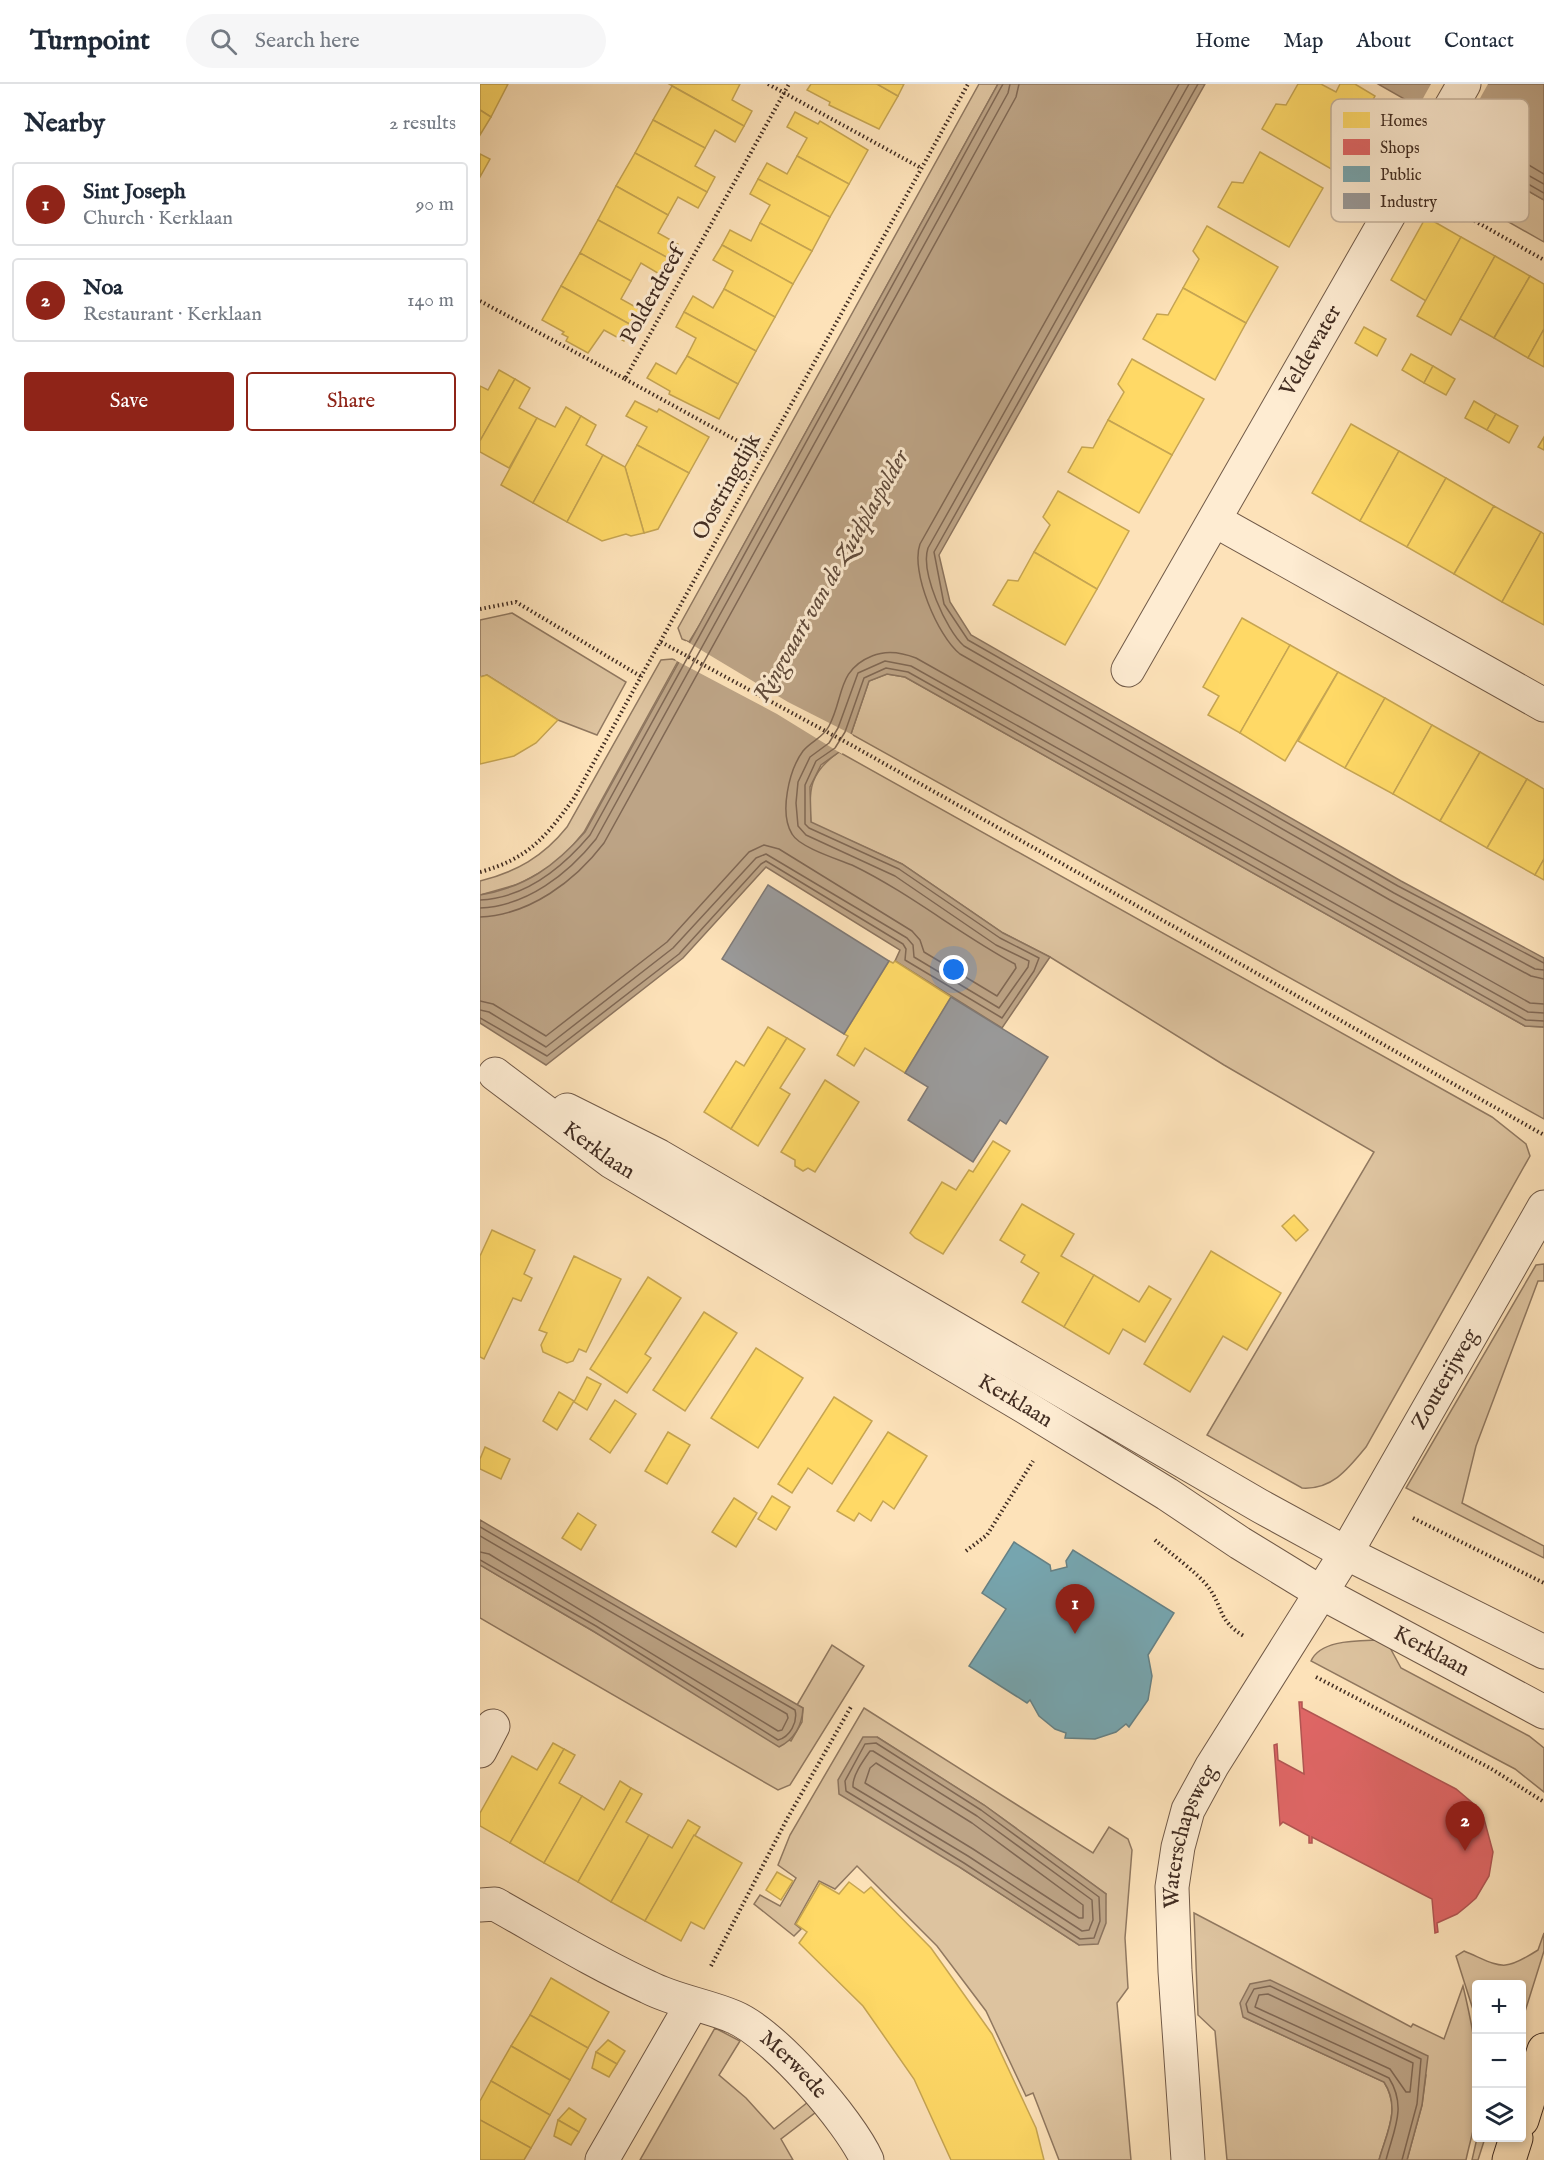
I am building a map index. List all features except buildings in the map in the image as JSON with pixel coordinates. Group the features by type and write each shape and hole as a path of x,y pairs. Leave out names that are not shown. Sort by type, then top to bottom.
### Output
{"main road":[{"path":"1526,2105 1544,2050"},
{"path":"1509,2160 1515,2142"}],"street":[{"name":"Veldewater","path":"1456,99 1464,84"},
{"name":"Veldewater","path":"1128,670 1387,222"},
{"path":"1216,521 1544,705"},
{"name":"Kerklaan","path":"487,1070 659,1156 1260,1506 1346,1553 1544,1652"},
{"name":"Kerklaan","path":"487,1070 612,1162 1025,1407 1167,1494 1239,1543 1320,1593 1544,1712"},
{"name":"Zouterijweg","path":"1346,1553 1540,1222"},
{"name":"Waterschapsweg","path":"1188,2160 1175,1971 1172,1887 1178,1848 1188,1810 1212,1766 1346,1553"},
{"name":"Merwede","path":"480,1905 495,1904 648,1988 736,2018 778,2049 838,2115 867,2160"},
{"path":"602,2160 692,2004"}],"path":[{"path":"768,84 921,168"},
{"name":"Polderdreef","path":"480,301 625,379 789,84"},
{"name":"Oostringdijk","path":"480,872 517,858 549,834 574,798 968,84"},
{"path":"1477,222 1544,260"},
{"path":"625,379 763,455"},
{"path":"480,609 516,602 642,677"},
{"path":"661,642 853,746 1544,1135"},
{"path":"966,1551 987,1535 1035,1456"},
{"path":"1375,1500 1544,1583"},
{"path":"1279,1657 1490,1768 1544,1802"},
{"path":"692,2004 787,1819 852,1706"}],"shaded area":[{"path":"979,84 998,84 699,626 689,642 682,639 678,628"},
{"path":"1529,191 1544,200 1544,242 1509,222 1529,222"},
{"path":"512,613 626,682 597,735 558,720 487,675 480,677 480,620"},
{"path":"661,660 678,661 584,832 563,857 545,870 519,884 480,895 480,881 528,862 548,847 567,827"},
{"path":"887,674 905,677 1525,1026 1544,1027 1544,1119 851,734 869,681"},
{"path":"839,752 1492,1117 1526,1144 1530,1156 1366,1447 1353,1463 1331,1482 1313,1488 1302,1488 1207,1435 1374,1152 1224,1065 1050,957 1003,933 902,864 811,823 810,800 813,782 822,767"},
{"path":"1544,1264 1544,1281 1538,1281 1476,1446 1462,1503 1544,1546 1544,1558 1406,1488 1536,1265"},
{"path":"480,1565 791,1741 802,1722 803,1708 797,1705 832,1645 864,1666 790,1785 778,1790 480,1618"},
{"path":"1380,1640 1388,1644 1401,1668 1529,1736 1544,1748 1544,1792 1515,1769 1311,1661 1316,1654 1332,1645 1352,1641"},
{"path":"864,1708 1093,1853 1109,1827 1128,1839 1132,1850 1125,1938 1128,1988 1117,2003 1131,2160 1059,2160 1033,2093 1026,2096 986,2011 937,1946 857,1866 835,1889 819,1881 795,1924 801,1929 794,1936 754,1904 760,1895 780,1906 796,1878 778,1865 790,1835","holes":["877,1737 984,1805 1106,1894 1079,1945 961,1868"]},
{"path":"1194,1913 1411,2027 1413,2024 1444,2039 1463,1986 1472,2029 1472,2134 1466,2160 1407,2160 1422,2105 1426,2075 1243,2017 1384,2082 1392,2102 1391,2120 1379,2160 1227,2160 1215,2031 1198,2015"},
{"path":"1544,1933 1544,1951 1526,2008 1526,1980 1472,1980 1472,2006 1456,1956 1464,1951 1495,1964 1509,1965 1538,1950"},
{"path":"715,2028 740,2041 719,2075 746,2098 774,2129 808,2102 816,2112 781,2139 793,2160 640,2160"},
{"path":"1476,2142 1484,2142 1478,2160 1472,2160"}],"water":[{"name":"Ringvaart van de Zuidplaspolder","path":"998,84 1205,84 939,555 950,602 971,635 1401,881 1544,958 1544,1027 1525,1026 905,677 887,674 869,681 851,734 839,752 821,765 810,787 811,822 902,864 1003,933 1050,957 1002,1028 895,961 900,950 766,867 683,958 546,1065 480,1023 480,895 526,881 551,865 585,832"},
{"path":"1378,84 1544,84 1544,200 1529,191 1529,99 1404,99"},
{"path":"480,1520 803,1708 797,1731 779,1747 593,1631 480,1565"},
{"path":"863,1737 877,1737 984,1805 1106,1894 1106,1923 1098,1944 1079,1945 961,1868 839,1794 838,1780"},
{"path":"1270,1980 1428,2056 1422,2105 1407,2160 1379,2160 1389,2130 1392,2111 1392,2101 1384,2082 1243,2017 1240,2003 1250,1984"}],"pier":[{"path":"1431,84 1488,84 1480,99 1423,99"},
{"path":"686,641 788,702 853,735 842,754 777,714 675,660"}],"place":[{"name":"Sint Joseph","path":"1075,1634"},
{"name":"Noa","path":"1465,1851"}]}
